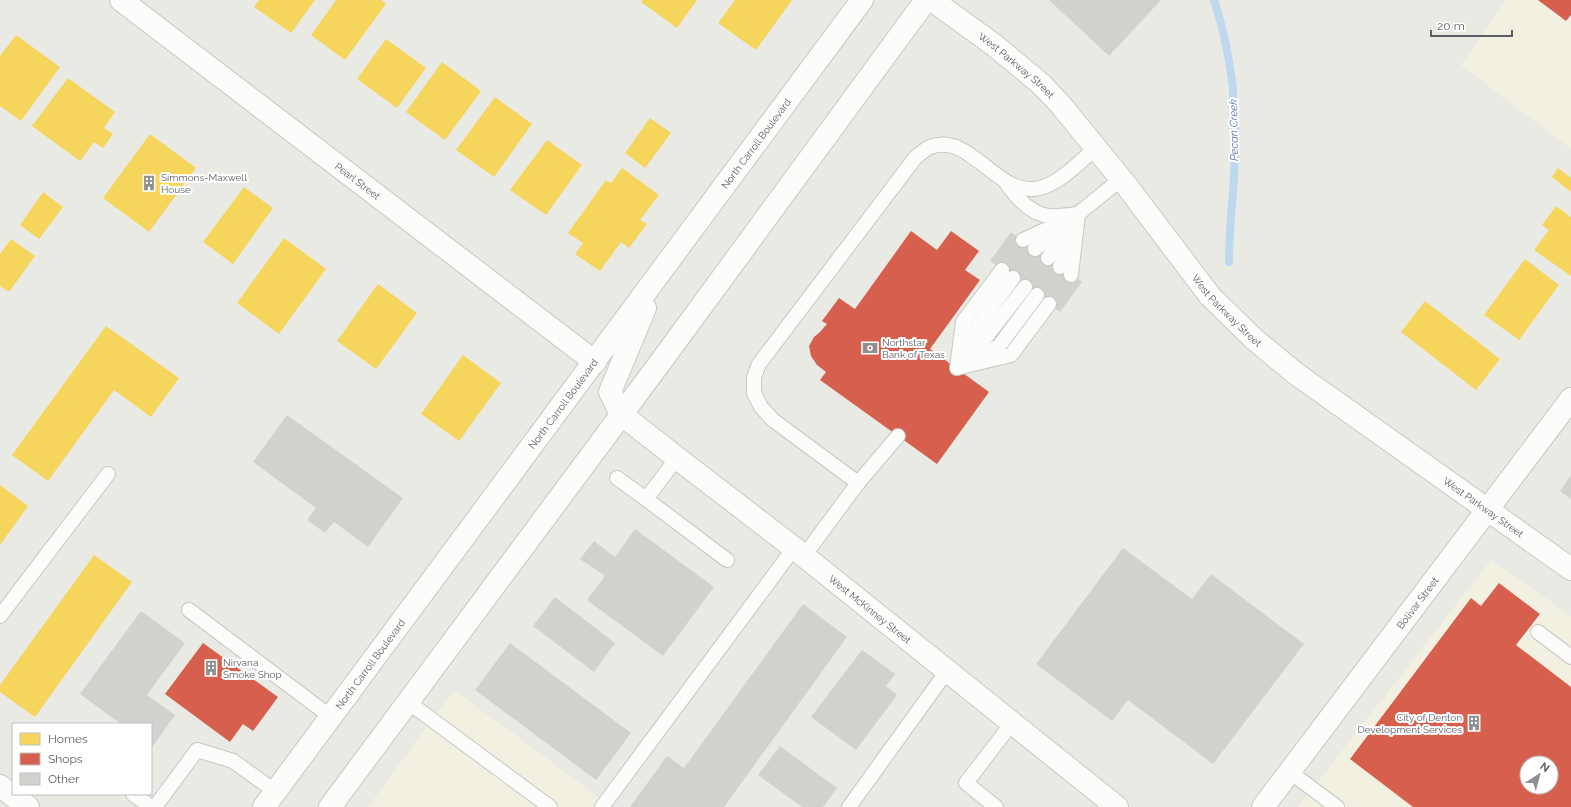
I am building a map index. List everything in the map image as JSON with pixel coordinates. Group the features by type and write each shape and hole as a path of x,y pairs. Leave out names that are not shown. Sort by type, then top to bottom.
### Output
{"street":[{"name":"Pearl Street","path":"121,0 595,362"},
{"name":"North Carroll Boulevard","path":"270,799 862,0"},
{"path":"330,807 926,0"},
{"name":"West Parkway Street","path":"932,0 994,45 1041,84 1060,104 1121,179 1210,296 1254,339 1301,377 1571,569"},
{"path":"621,414 610,392 659,275"},
{"name":"Bolivar Street","path":"1264,807 1571,399"},
{"name":"West McKinney Street","path":"621,414 799,552 1117,807"},
{"path":"0,786 12,793"},
{"path":"16,795 27,801"}],"lane":[{"path":"858,483 773,420 761,407 754,393 754,377 759,364 916,158 930,147 946,144 963,150 1003,180 1028,207 1039,213 1049,216 1078,214"},
{"path":"1003,180 1028,189 1048,185 1055,182 1096,148"},
{"path":"1036,249 1121,179"},
{"path":"1023,240 1078,214"},
{"path":"1048,258 1078,214"},
{"path":"1065,271 1078,214"},
{"path":"957,368 963,322 1002,270"},
{"path":"957,368 974,331 1013,278"},
{"path":"957,368 986,337 1025,287"},
{"path":"957,368 999,346 1037,295"},
{"path":"957,368 1011,355 1049,304"},
{"path":"602,807 799,552 898,436"},
{"path":"646,500 677,458"},
{"path":"0,616 108,474"},
{"path":"617,478 727,560"},
{"path":"188,610 331,717"},
{"path":"1538,632 1571,657"},
{"path":"848,807 947,671"},
{"path":"408,702 550,807"},
{"path":"996,807 966,783 1012,723"},
{"path":"154,807 197,750 233,761 270,799"},
{"path":"1290,772 1337,807"},
{"path":"134,795 151,807"}],"shaded area":[{"path":"1506,0 1571,0 1571,149 1461,65"},
{"name":"City of Denton Development Services","path":"1491,560 1571,616 1571,807 1298,807"},
{"path":"454,690 612,807 368,807"}],"building: Homes":[{"path":"259,0 315,0 291,33 254,7"},
{"path":"336,0 381,0 386,4 345,60 311,35"},
{"path":"643,0 697,0 677,28 641,2"},
{"path":"735,0 792,0 756,50 718,23"},
{"path":"16,35 60,67 21,121 0,106 0,56"},
{"path":"386,39 426,68 397,108 357,79"},
{"path":"442,62 481,91 445,140 406,112"},
{"path":"68,78 115,112 104,128 113,134 103,148 94,142 80,161 32,126"},
{"path":"495,97 532,124 494,177 456,150"},
{"path":"650,118 671,133 645,168 625,153"},
{"name":"Simmons-Maxwell House","path":"150,134 196,168 149,232 103,198"},
{"path":"547,140 582,165 546,215 510,190"},
{"path":"622,168 659,195 640,220 647,224 629,248 621,242 600,271 575,254 583,243 568,233 606,180 611,183"},
{"path":"1558,168 1571,178 1571,192 1552,177"},
{"path":"244,187 273,208 233,264 203,242"},
{"path":"43,192 63,207 39,239 20,225"},
{"path":"1556,206 1571,217 1571,276 1534,250 1549,230 1542,225"},
{"path":"284,238 326,269 279,334 237,303"},
{"path":"11,239 35,256 9,292 0,286 0,254"},
{"path":"1525,259 1559,285 1519,340 1484,315"},
{"path":"378,284 417,313 376,369 337,341"},
{"path":"1425,301 1500,359 1476,390 1401,332"},
{"path":"106,326 179,378 151,417 114,390 48,481 12,455"},
{"path":"463,355 501,383 459,441 421,414"},
{"path":"0,485 28,506 0,545"},
{"path":"94,555 132,582 35,717 0,692 0,685"}],"building: Shops":[{"path":"1538,0 1571,0 1571,15 1566,21"},
{"name":"Northstar Bank of Texas","path":"911,231 937,250 951,231 979,251 965,270 980,280 930,349 989,392 937,464 820,380 826,372 817,365 811,356 809,346 814,337 827,324 822,321 839,298 855,309"},
{"name":"City of Denton Development Services","path":"1499,583 1540,614 1516,645 1571,687 1571,807 1413,807 1350,759 1471,598 1481,606"},
{"name":"Nirvana Smoke Shop","path":"203,643 278,697 253,731 243,724 230,742 165,694"}],"building: Other":[{"path":"1049,0 1161,0 1109,56"},
{"path":"1011,232 1082,282 1060,312 990,261"},
{"path":"287,415 403,498 368,547 334,522 325,533 307,520 316,508 253,462"},
{"path":"1571,475 1571,499 1560,491"},
{"path":"635,529 714,587 663,656 587,600 605,576 580,559 594,541 615,557"},
{"path":"1123,548 1192,599 1211,574 1304,644 1213,764 1128,700 1112,721 1036,664"},
{"path":"555,597 615,643 594,672 533,626"},
{"path":"803,604 847,637 724,807 630,807 667,756 684,768"},
{"path":"141,611 185,643 147,695 175,715 152,747 152,723 120,723 80,694"},
{"path":"510,643 631,733 596,780 475,690"},
{"path":"862,650 895,674 886,686 897,695 856,750 811,717"},
{"path":"780,746 837,788 823,807 802,807 758,775"}],"waterway":[{"name":"Pecan Creek","path":"1214,0 1229,58 1234,96 1235,156 1229,262"}],"place":[{"name":"Simmons-Maxwell House","path":"149,183"},
{"name":"Northstar Bank of Texas","path":"870,348"},
{"name":"Nirvana Smoke Shop","path":"211,668"},
{"name":"City of Denton Development Services","path":"1474,723"}]}
